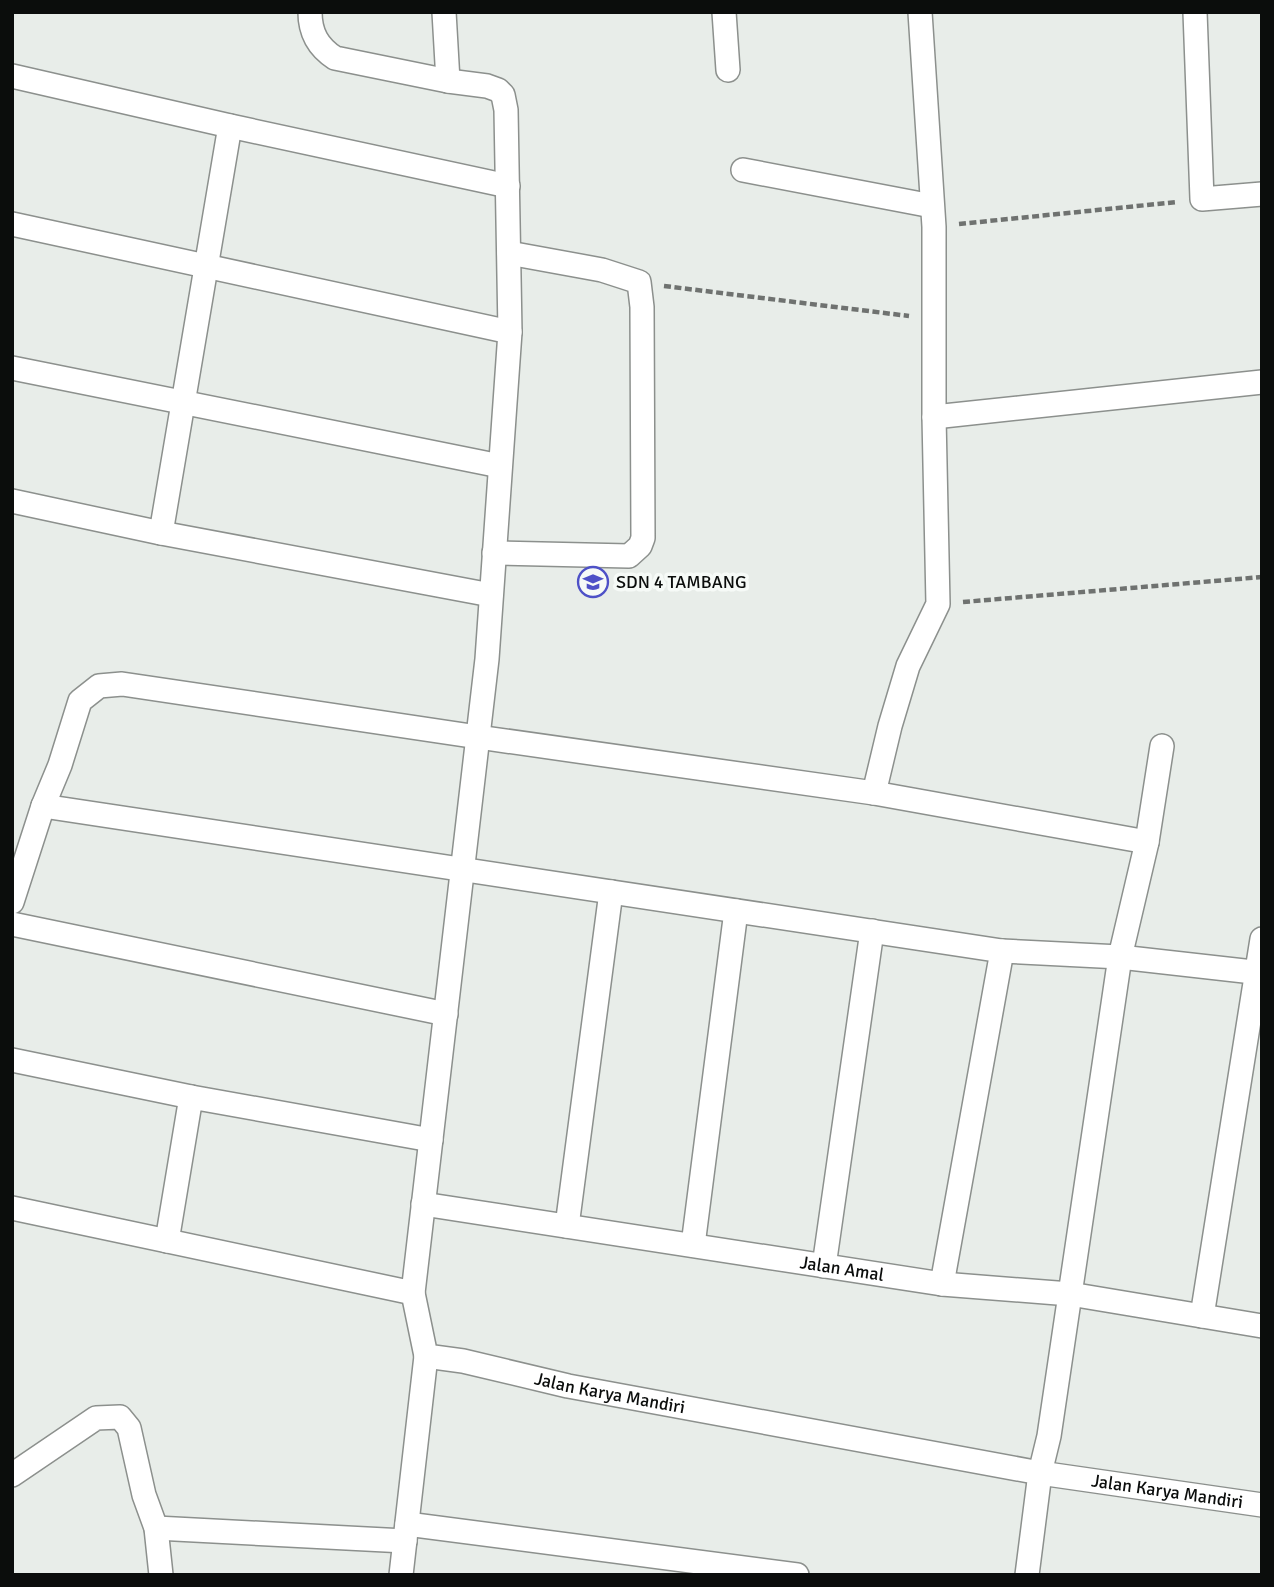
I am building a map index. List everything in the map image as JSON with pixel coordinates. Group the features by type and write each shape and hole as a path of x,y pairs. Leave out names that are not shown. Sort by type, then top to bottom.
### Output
{"street":[{"path":"310,12 310,24 316,40 325,52 335,58 447,81 487,86 503,95 506,110 510,332 478,737 413,1293 426,1356 401,1575"},
{"path":"444,12 447,81"},
{"path":"724,12 728,70"},
{"path":"874,793 908,666 939,604 934,417 933,217 920,12"},
{"path":"1195,12 1202,199 1262,194"},
{"path":"12,76 508,186"},
{"path":"161,533 230,126"},
{"path":"743,170 933,217"},
{"path":"12,224 510,332"},
{"path":"494,553 629,556 640,546 643,538 642,307 639,282 601,270 509,253"},
{"path":"12,368 500,466"},
{"path":"934,417 1262,382"},
{"path":"12,501 161,533 491,596"},
{"path":"12,902 80,701 99,686 109,684 874,793 1147,842"},
{"path":"1027,1575 1040,1473 1049,1436 1120,957 1147,842 1162,746"},
{"path":"43,806 1002,951 1120,957 1259,973"},
{"path":"567,1226 611,892"},
{"path":"693,1245 736,911"},
{"path":"12,924 446,1014"},
{"path":"824,1266 873,932"},
{"path":"1202,1316 1259,973 1262,939"},
{"path":"943,1284 1002,951"},
{"path":"12,1060 191,1097 431,1140"},
{"path":"167,1241 191,1097"},
{"name":"Jalan Amal","path":"423,1204 943,1284 1070,1294 1262,1326"},
{"path":"12,1208 413,1293"},
{"name":"Jalan Karya Mandiri","path":"426,1356 568,1386 1040,1473 1262,1505"},
{"path":"12,1475 96,1418 120,1417 130,1427 144,1495 156,1528 161,1575"},
{"path":"156,1528 406,1533 797,1575"}],"path":[{"path":"933,217 1202,199"},
{"path":"639,282 934,319"},
{"path":"939,604 1262,577"}],"place":[{"name":"SDN 4 TAMBANG","path":"593,582"}]}
